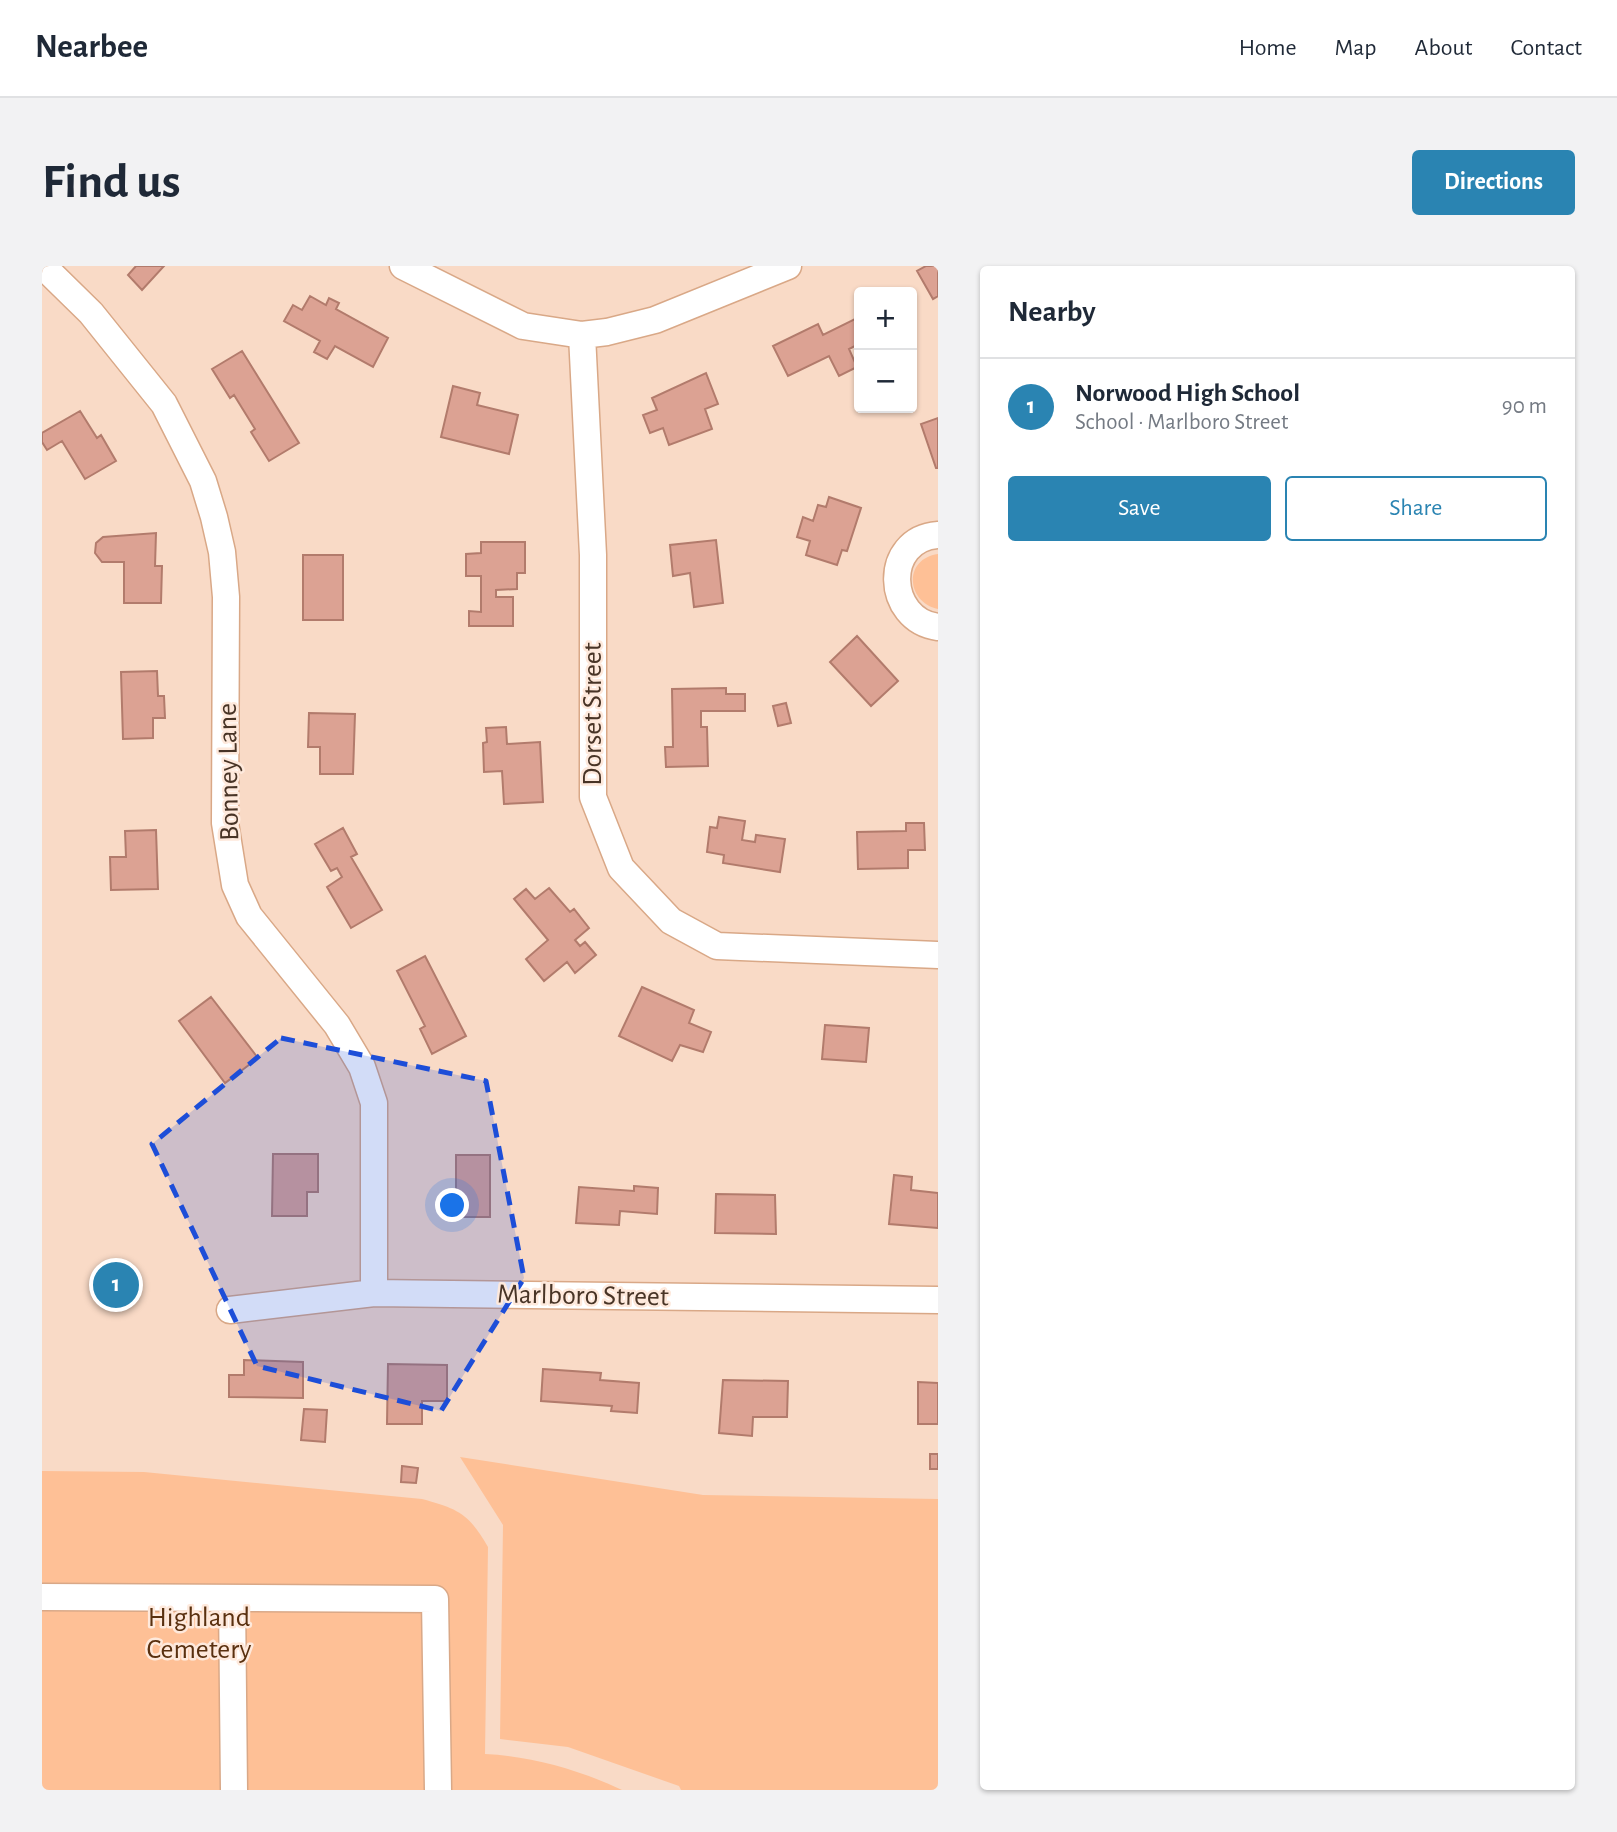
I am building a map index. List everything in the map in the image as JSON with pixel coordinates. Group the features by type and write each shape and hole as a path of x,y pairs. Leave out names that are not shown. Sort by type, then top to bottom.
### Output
{"street":[{"name":"Bonney Lane","path":"43,266 91,313 163,404 203,481 215,517 222,552 226,597 225,823 235,886 248,916 337,1025 362,1067 374,1103 374,1293"},
{"path":"402,266 523,326 582,335 607,332 654,320 788,266"},
{"name":"Dorset Street","path":"582,335 593,555 593,797 621,868 671,921 717,946 938,955"},
{"path":"938,535 917,541 906,551 895,579 904,607 915,619 938,627"},
{"name":"Marlboro Street","path":"230,1310 374,1293 938,1300"},
{"path":"42,1597 435,1599 438,1790"},
{"path":"232,1599 234,1790"}],"highlighted area":[{"path":"281,1038 486,1081 524,1278 441,1411 257,1366 152,1144"}],"green space":[{"path":"938,554 938,609 927,605 920,598 913,581 919,564"},
{"path":"460,1457 703,1495 938,1499 938,1790 681,1790 679,1786 568,1747 500,1739 503,1525"},
{"name":"Highland Cemetery","path":"42,1471 144,1472 422,1499 462,1514 475,1527 488,1547 485,1754 555,1765 622,1790 42,1790"}],"building":[{"path":"136,266 164,266 142,290 128,275"},
{"path":"926,266 938,266 938,296 933,299 917,271"},
{"path":"310,296 326,305 329,298 339,303 336,309 388,338 373,367 335,346 327,359 314,352 320,341 284,321 293,305 302,310"},
{"path":"854,320 854,346 849,349 854,368 839,376 829,356 788,376 773,346 818,324 823,335"},
{"path":"242,351 299,443 269,461 251,432 255,429 234,395 230,398 212,369"},
{"path":"706,373 718,404 705,409 712,429 669,445 663,428 650,433 643,415 657,410 652,398"},
{"path":"453,386 480,393 477,405 518,415 509,454 441,437"},
{"path":"80,411 97,438 101,435 116,461 85,479 62,441 47,450 42,442 42,433"},
{"path":"938,418 938,468 936,468 921,424"},
{"path":"829,497 861,508 847,551 842,550 837,565 806,555 810,541 797,537 803,517 813,521 818,505 826,507"},
{"path":"156,533 155,566 162,566 161,603 124,603 124,562 102,562 95,553 96,543 103,537"},
{"path":"716,540 723,603 694,607 690,573 673,576 670,545"},
{"path":"481,542 525,542 525,573 517,573 517,589 496,590 496,597 513,597 513,626 469,626 469,611 481,612 481,576 466,576 466,554 481,553"},
{"path":"303,555 343,555 343,620 303,620"},
{"path":"857,636 898,681 871,706 830,662"},
{"path":"157,671 158,696 164,696 165,718 153,718 153,738 123,739 121,672"},
{"path":"726,688 726,694 745,694 745,711 701,711 701,727 707,727 708,766 666,767 665,747 673,747 672,689"},
{"path":"786,703 791,723 778,726 773,706"},
{"path":"309,713 355,714 353,774 320,774 320,747 308,747"},
{"path":"506,727 507,744 540,742 543,802 504,804 502,771 484,772 483,743 487,742 486,728"},
{"path":"719,817 745,821 742,840 755,842 756,835 785,839 780,872 723,863 724,855 707,852 710,827 717,828"},
{"path":"906,823 924,823 925,850 908,850 908,868 858,869 857,832 906,831"},
{"path":"343,828 357,854 351,857 382,910 351,928 327,887 342,877 337,868 331,871 315,844"},
{"path":"156,830 158,889 111,890 110,857 126,857 125,831"},
{"path":"549,888 570,912 574,909 589,928 575,940 580,946 585,942 596,955 575,973 567,962 544,981 526,959 548,940 514,899 526,889 535,899"},
{"path":"425,956 466,1036 432,1054 420,1029 425,1026 397,971"},
{"path":"642,987 694,1010 689,1023 711,1032 703,1052 680,1045 672,1061 619,1036"},
{"path":"211,997 258,1058 225,1083 179,1021"},
{"path":"825,1025 869,1028 866,1062 822,1059"},
{"path":"273,1154 318,1154 318,1192 307,1192 307,1216 272,1216"},
{"path":"456,1155 490,1155 490,1217 456,1217"},
{"path":"894,1175 912,1177 911,1190 938,1193 938,1228 889,1224"},
{"path":"634,1186 658,1188 657,1214 620,1211 619,1225 576,1223 579,1187 634,1191"},
{"path":"716,1194 775,1195 776,1234 715,1233"},
{"path":"244,1360 303,1362 303,1398 229,1397 229,1375 244,1375"},
{"path":"388,1364 447,1365 447,1401 422,1401 422,1424 387,1424"},
{"path":"543,1369 601,1373 600,1380 639,1383 637,1413 611,1411 612,1406 541,1401"},
{"path":"723,1380 788,1381 787,1417 753,1417 752,1436 719,1433"},
{"path":"918,1382 938,1383 938,1424 918,1424"},
{"path":"304,1409 327,1410 325,1442 301,1440"},
{"path":"930,1454 938,1454 938,1469 930,1469"},
{"path":"402,1466 418,1468 416,1483 401,1482"}],"place":[{"name":"Norwood High School","path":"116,1285"}]}
